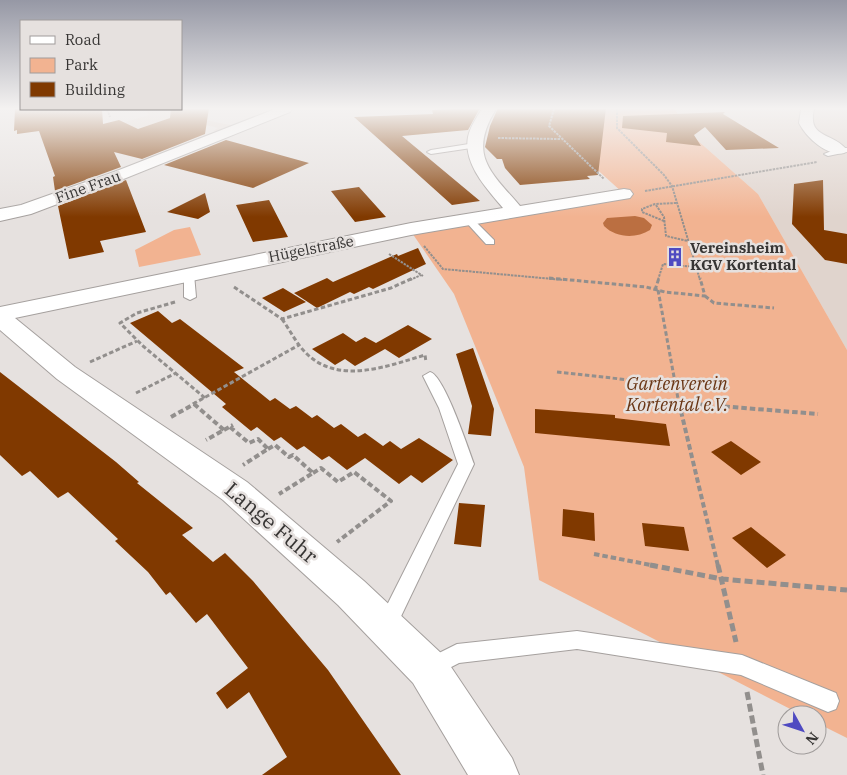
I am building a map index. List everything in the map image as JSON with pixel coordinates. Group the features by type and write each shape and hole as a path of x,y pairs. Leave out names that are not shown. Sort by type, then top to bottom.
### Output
{"street":[{"name":"Fine Frau","path":"0,215 25,210 193,145"},
{"path":"475,145 476,154 485,173 515,211"},
{"name":"Hügelstraße","path":"0,314 189,274 468,219 624,194"},
{"name":"Lange Fuhr","path":"0,318 66,373 220,480 315,560 428,669 495,775"}],"lane":[{"path":"430,152 474,145"},
{"path":"468,219 490,242"},
{"path":"189,274 190,297"},
{"path":"386,627 466,464 446,408 430,376"},
{"path":"428,669 457,654 576,640 742,665 828,701"}],"path":[{"path":"567,145 600,175"},
{"path":"634,145 664,175 672,186 704,296"},
{"path":"624,194 819,162"},
{"path":"664,221 642,211 644,207 655,204 676,203"},
{"path":"655,204 661,211 666,236 688,241"},
{"path":"422,244 443,269 646,287 704,296 714,303 774,308"},
{"path":"282,319 391,288 422,275 383,251"},
{"path":"696,267 664,264 656,290 679,403 742,665 763,775"},
{"path":"229,282 282,319 307,354 332,370 358,371 394,364 425,355 430,376"},
{"path":"190,297 137,313 120,323 137,341 205,398"},
{"path":"66,373 137,341"},
{"path":"147,430 299,345"},
{"path":"557,372 675,385"},
{"path":"111,405 176,373"},
{"path":"679,403 818,414"},
{"path":"194,404 224,430"},
{"path":"182,454 232,426 249,443 258,439 268,449"},
{"path":"220,480 275,445 289,457 293,455 313,472"},
{"path":"256,509 321,468 338,482 354,472 391,501 315,560"},
{"path":"594,554 722,579 847,590"}],"shaded area":[{"path":"703,145 847,145 847,350 758,194"},
{"path":"635,216 644,218 652,225 650,230 639,235 626,236 614,233 604,226 603,223 607,218"}],"green space":[{"name":"Gartenverein Kortental e.V.","path":"570,145 703,145 758,194 847,350 847,738 827,728 827,705 783,705 539,580 524,467 454,294 410,230 623,193"},
{"path":"190,227 201,255 139,267 135,250 174,230"}],"building":[{"path":"44,145 177,145 142,159 114,152 121,167 55,191 53,177 55,176"},
{"path":"213,145 245,145 309,163 253,188 164,165"},
{"path":"385,145 413,145 480,201 452,205"},
{"path":"485,145 602,145 598,175 587,176 590,179 520,185 505,168 502,159 497,159 485,147"},
{"path":"722,145 774,145 779,148 726,150"},
{"path":"126,180 146,232 100,241 104,252 69,259 58,206"},
{"path":"823,180 824,230 847,234 847,264 825,260 792,224 794,184"},
{"path":"359,187 386,217 355,222 331,191"},
{"path":"205,193 210,212 198,219 167,212"},
{"path":"269,200 288,237 253,242 236,205"},
{"path":"418,248 426,264 373,289 369,287 354,294 350,292 317,308 294,293 327,278 333,282 397,254 398,256"},
{"path":"283,288 306,302 284,312 262,298"},
{"path":"158,311 172,323 180,319 244,368 234,372 270,401 275,398 290,409 296,406 312,418 317,415 334,428 341,424 358,437 365,433 383,446 390,441 401,449 419,438 453,460 422,483 411,475 399,484 365,458 347,470 329,456 322,460 304,446 297,450 281,437 274,441 257,427 251,431 222,407 226,404 130,323"},
{"path":"408,325 432,339 399,358 385,349 355,366 345,359 335,365 312,349 343,333 356,342 365,337 376,343"},
{"path":"473,348 494,409 491,436 468,434 472,406 456,354"},
{"path":"0,372 116,462 139,482 137,483 193,528 182,535 213,562 225,553 253,581 328,670 401,775 262,775 287,757 249,692 227,709 216,693 248,668 207,614 196,623 170,592 166,595 148,572 115,541 118,539 68,492 58,498 30,471 22,476 0,455"},
{"path":"535,409 615,415 615,418 666,424 670,446 535,433"},
{"path":"731,441 761,462 741,475 711,452"},
{"path":"459,503 485,505 481,547 454,544"},
{"path":"563,509 594,513 595,541 562,536"},
{"path":"642,523 684,527 689,551 645,546"},
{"path":"751,527 786,555 767,568 732,538"}],"place":[{"name":"Vereinsheim KGV Kortental","path":"675,257"}]}
